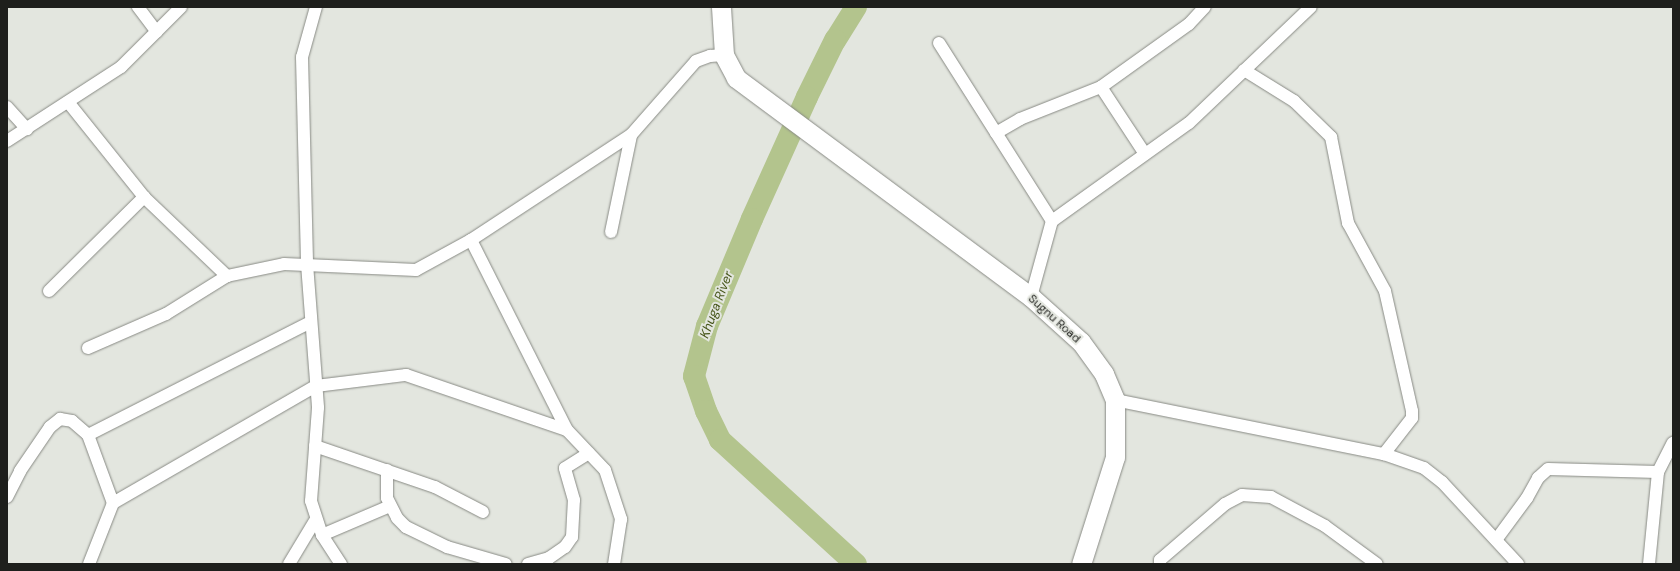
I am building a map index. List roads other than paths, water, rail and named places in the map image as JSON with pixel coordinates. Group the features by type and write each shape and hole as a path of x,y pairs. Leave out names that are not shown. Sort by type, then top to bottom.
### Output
{"main road":[{"path":"721,7 724,55"},
{"name":"Sugnu Road","path":"724,55 736,78 757,96 839,153 1031,297 1081,342 1104,374 1116,400 1114,457 1081,564"}],"street":[{"path":"138,7 156,32"},
{"path":"7,141 121,67 181,7"},
{"path":"316,7 302,57 307,264 318,408 311,501 322,535 341,564"},
{"path":"996,133 1020,119 1101,87 1189,24 1205,7"},
{"path":"1031,297 1052,221 1189,123 1311,7"},
{"path":"939,43 1052,221"},
{"path":"88,348 166,314 227,276 284,264 416,270 471,240 631,135 696,61 710,56 724,55"},
{"path":"1244,70 1294,101 1331,137 1348,222 1384,290 1412,411 1412,418 1384,454"},
{"path":"1101,87 1145,154"},
{"path":"68,102 144,197 227,276"},
{"path":"7,107 27,129"},
{"path":"611,232 631,135"},
{"path":"49,291 144,197"},
{"path":"471,240 567,430 605,470 622,519 614,564"},
{"path":"88,435 311,322"},
{"path":"89,564 113,503 316,386 406,375 567,430"},
{"path":"1116,400 1384,454 1424,468 1442,482 1518,564"},
{"path":"7,497 20,471 50,427 60,419 72,422 88,435 113,503"},
{"path":"1649,564 1658,472 1673,443"},
{"path":"315,446 435,487 483,512"},
{"path":"528,564 548,558 565,547 572,537 574,500 565,468 589,453"},
{"path":"387,470 385,488 390,506 406,527 447,547 506,564"},
{"path":"1496,540 1527,498 1538,478 1548,470 1658,472"},
{"path":"1160,564 1160,560 1225,504 1242,495 1271,497 1325,526 1377,564"},
{"path":"322,535 390,506"},
{"path":"290,564 316,519"}],"waterway":[{"name":"Khuga River","path":"856,7 835,40 807,97 752,219 707,326 694,376 706,411 720,440 856,564"}]}
